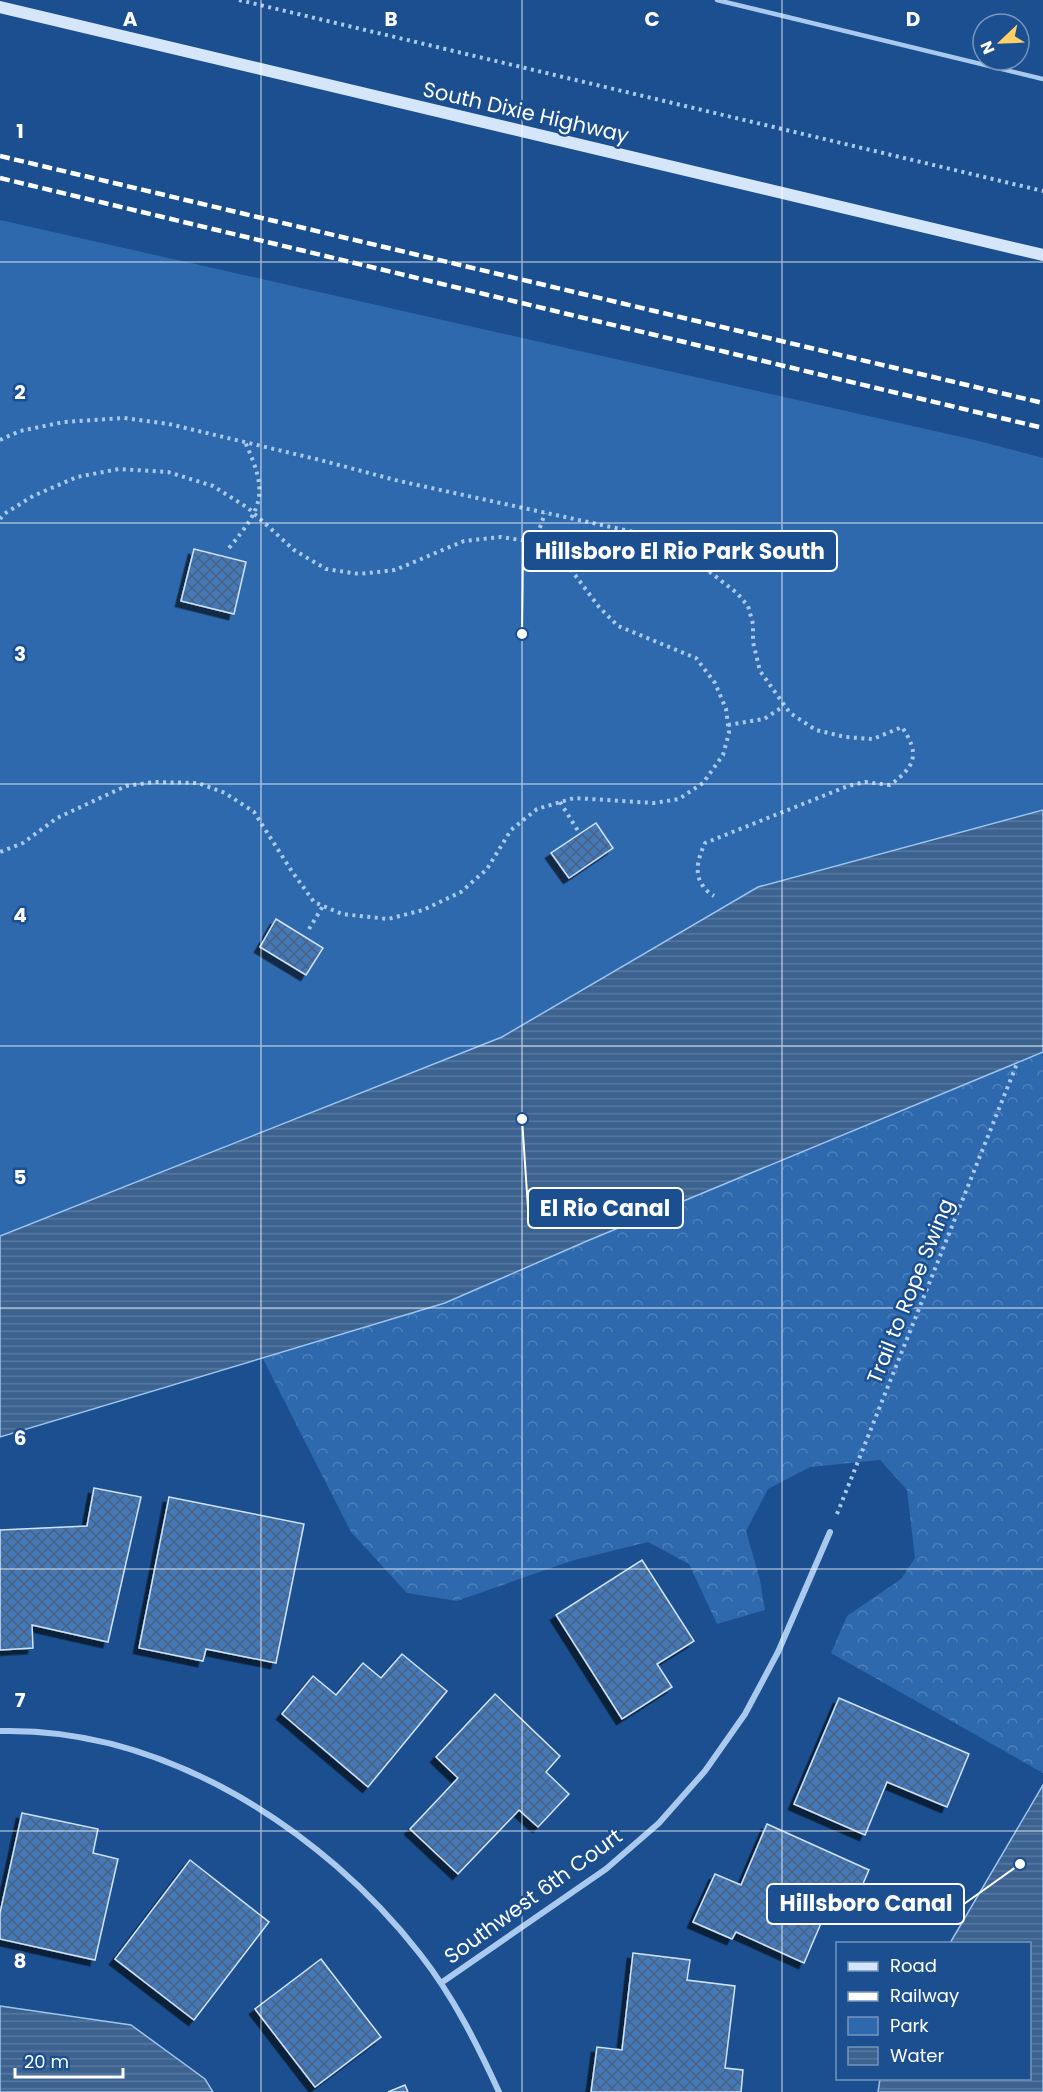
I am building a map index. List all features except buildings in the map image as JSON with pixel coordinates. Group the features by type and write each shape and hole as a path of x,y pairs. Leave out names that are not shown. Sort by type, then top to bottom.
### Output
{"main road":[{"name":"South Dixie Highway","path":"0,7 1043,255"}],"street":[{"name":"Southwest 6th Court","path":"441,1983 606,1869 658,1823 705,1771 745,1714 778,1652 830,1532"},
{"path":"0,1731 47,1734 86,1740 162,1760 199,1776 262,1811 320,1852 373,1900 420,1954 474,2037 499,2092"}],"lane":[{"path":"717,0 1043,79"}],"path":[{"path":"239,0 1043,191"},
{"path":"0,440 20,431 64,422 124,418 169,424 399,480 634,532 673,550 706,569 737,593 748,606 760,671 790,713 816,730 845,737 873,739 902,727 912,741 914,758 906,773 890,785 865,782 848,786 705,843 698,858 698,869 702,886 714,896"},
{"path":"229,548 243,531 260,500 255,463 245,442"},
{"path":"0,519 4,514 33,496 77,477 119,469 168,472 213,486 254,513 294,550 326,569 358,574 395,570 464,540 501,537 540,543 563,560 599,607 618,626 696,658 715,683 726,709 729,733 723,754 703,783 679,799 654,803 574,798 537,808 511,830 487,869 461,892 423,910 388,920 342,914 314,902 254,812 225,793 198,783 154,782 126,786 57,818 23,843 0,852"},
{"path":"535,542 545,513"},
{"path":"728,725 764,719 784,706"},
{"path":"560,802 580,834"},
{"path":"309,929 323,906"},
{"name":"Trail to Rope Swing","path":"830,1532 1018,1061"}],"green space":[{"path":"0,220 979,441 1043,458 1043,810 758,887 502,1037 0,1236"},
{"path":"1043,1052 1043,1773 831,1653 847,1616 901,1579 915,1558 907,1490 880,1460 810,1467 768,1489 746,1531 760,1580 765,1610 717,1624 689,1564 648,1542 571,1561 457,1601 407,1593 351,1532 262,1357 445,1303 587,1241"}],"water":[{"path":"1043,810 1043,1052 587,1241 445,1303 0,1437 0,1236 502,1037 758,887"},
{"path":"1043,1785 1043,2092 878,2092 880,2080 1031,2080 1031,1942 951,1942"},
{"path":"0,2006 131,2025 205,2079 213,2092 0,2092"}],"railway":[{"path":"0,156 1043,403"},
{"path":"0,178 1043,428"}],"place":[{"name":"Hillsboro El Rio Park South","path":"522,634"},
{"name":"El Rio Canal","path":"522,1119"},
{"name":"Hillsboro Canal","path":"1020,1864"}]}
